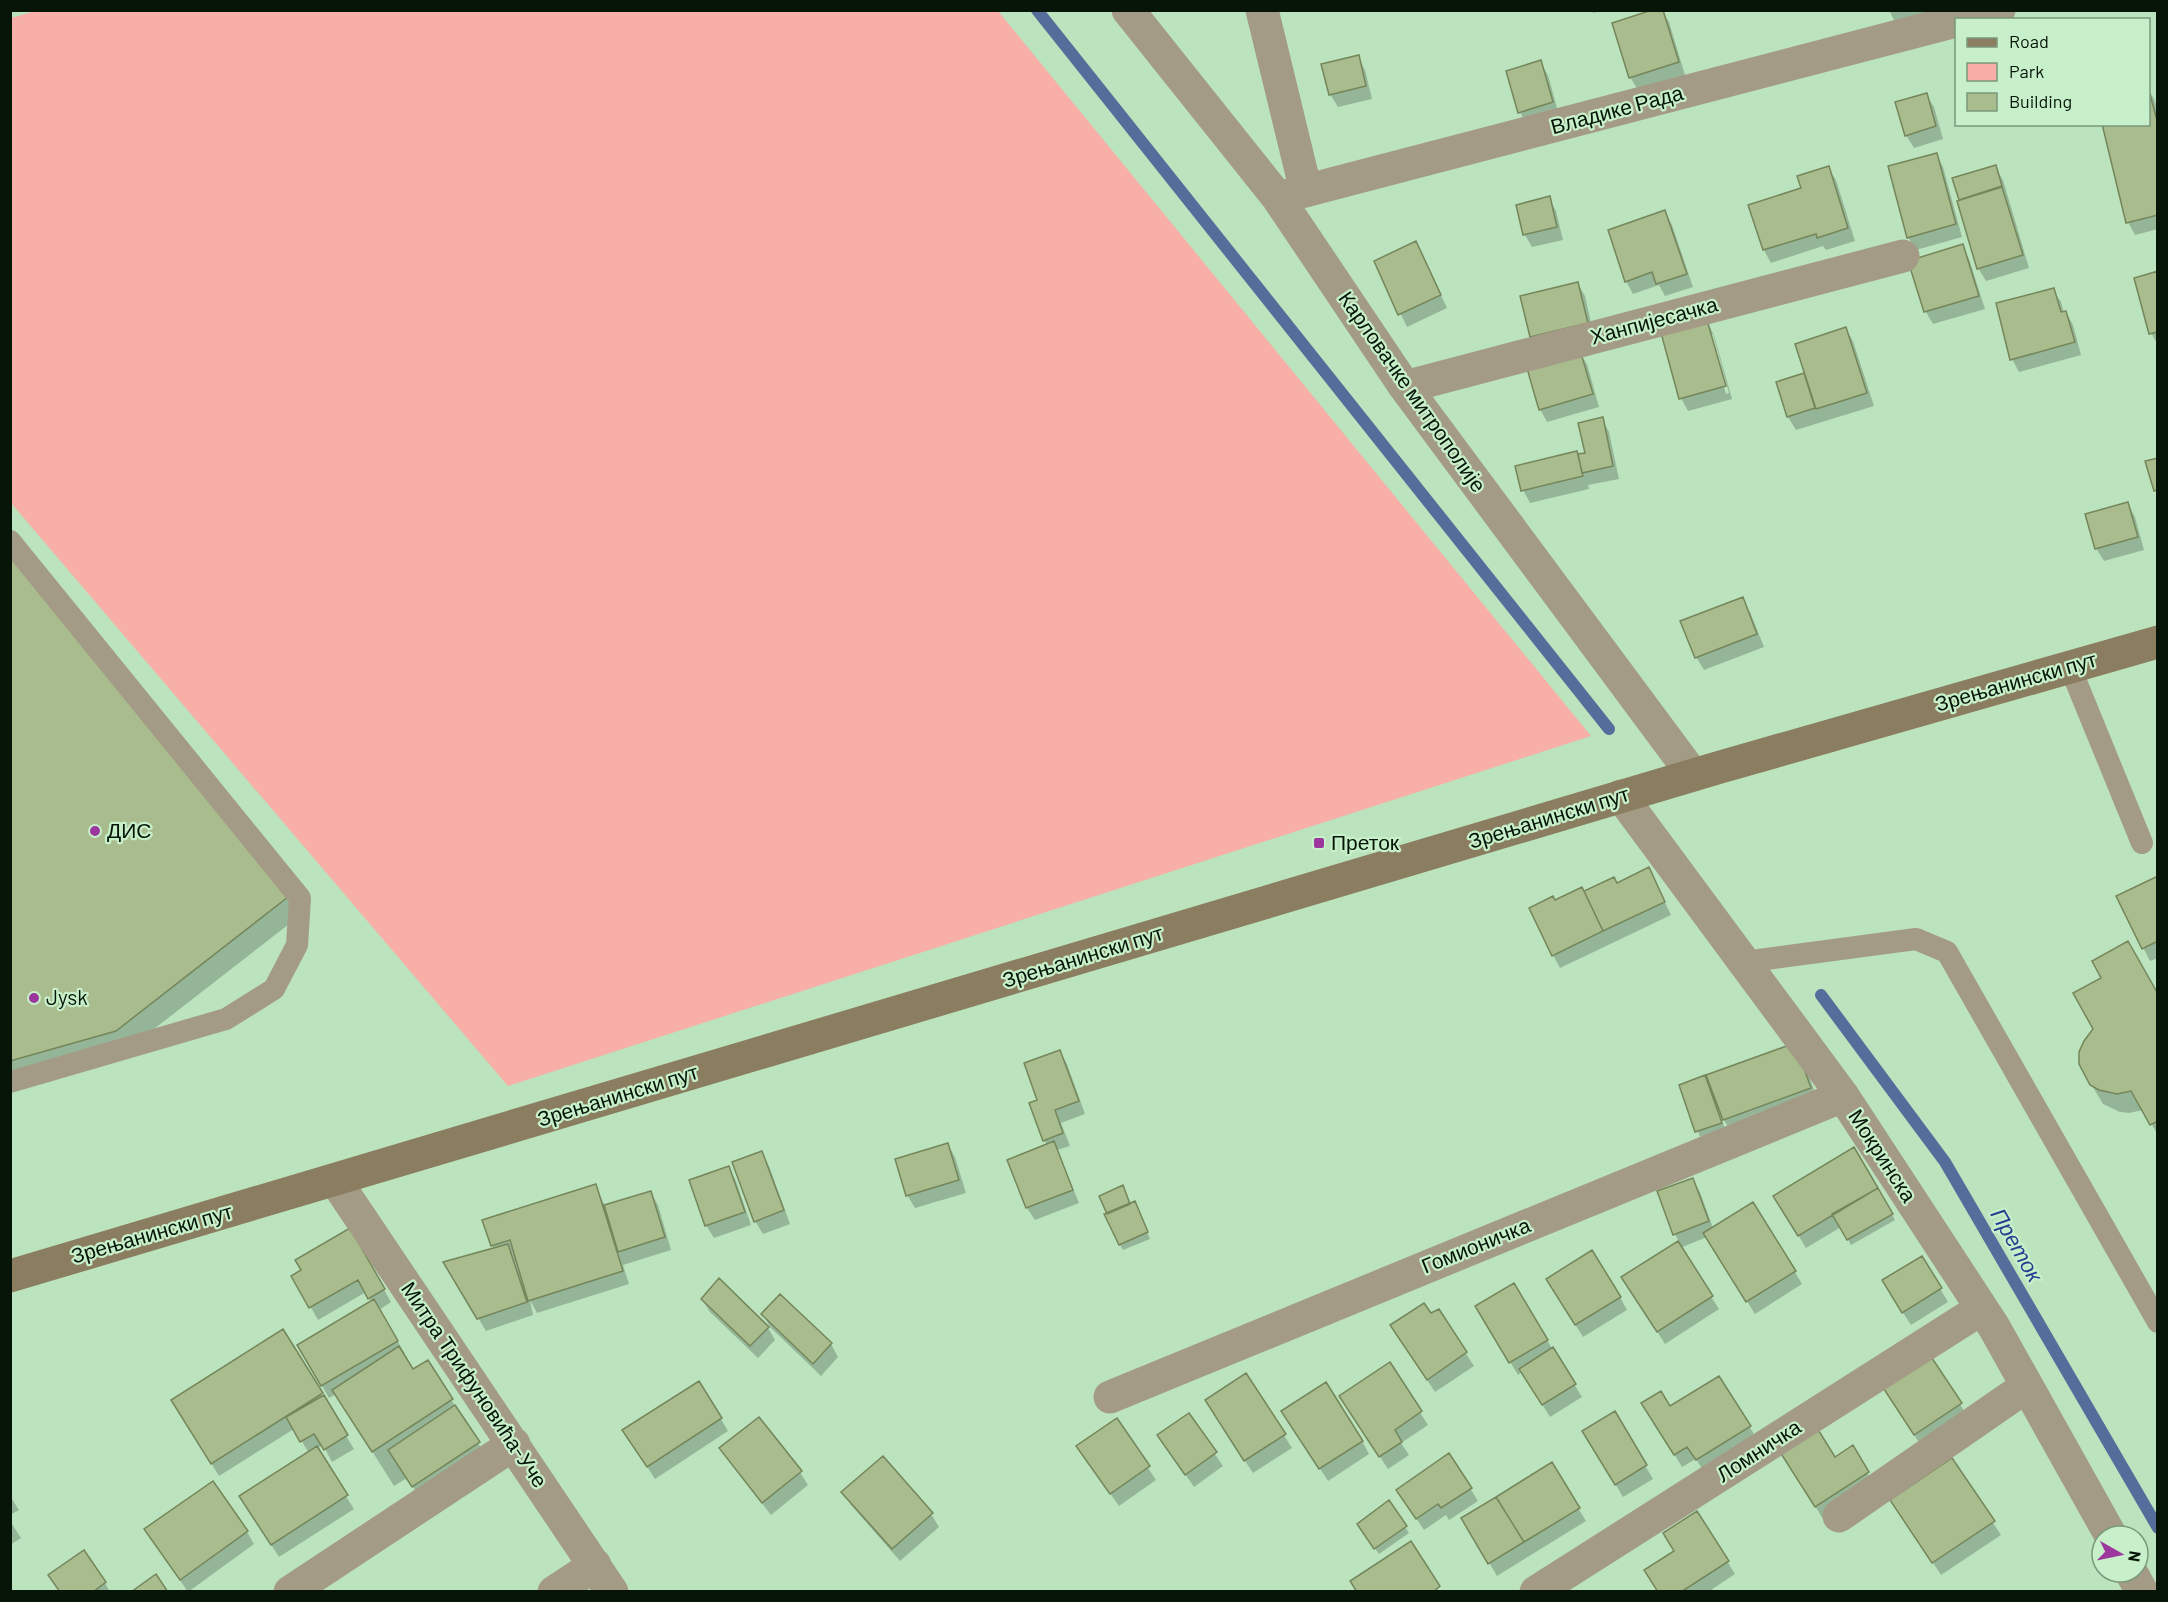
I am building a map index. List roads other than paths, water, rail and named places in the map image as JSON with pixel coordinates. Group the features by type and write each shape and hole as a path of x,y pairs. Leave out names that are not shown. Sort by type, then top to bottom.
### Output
{"main road":[{"name":"Зрењанински пут","path":"10,1276 1693,775 2157,642"}],"street":[{"name":"Карловачке митрополије","path":"1128,10 1292,194 1405,387 1693,775"},
{"path":"1262,10 1292,194"},
{"path":"1969,18 1999,10"},
{"name":"Владике Рада","path":"1292,194 1955,21"},
{"name":"Ханпијесачка","path":"1405,387 1903,256"},
{"name":"Мокринска","path":"1622,796 1843,1096 1994,1327 2103,1524"},
{"name":"Гомионичка","path":"1110,1397 1843,1096"},
{"name":"Митра Трифуновића-Уче","path":"335,1180 612,1592"},
{"name":"Ломничка","path":"1536,1592 1981,1309"},
{"path":"1839,1516 2027,1386"},
{"path":"290,1592 514,1444"},
{"path":"554,1592 595,1565"}],"lane":[{"path":"10,541 300,898 297,945 274,989 226,1019 10,1082"},
{"path":"2070,667 2142,843"},
{"path":"1744,962 1916,939 1947,952 2157,1322"}],"waterway":[{"path":"1037,10 1609,729"},
{"name":"Преток","path":"1821,995 1945,1162 2158,1528"}],"place":[{"name":"ДИС","path":"95,831"},
{"name":"Преток","path":"1319,843"},
{"name":"Jysk","path":"34,998"}]}
